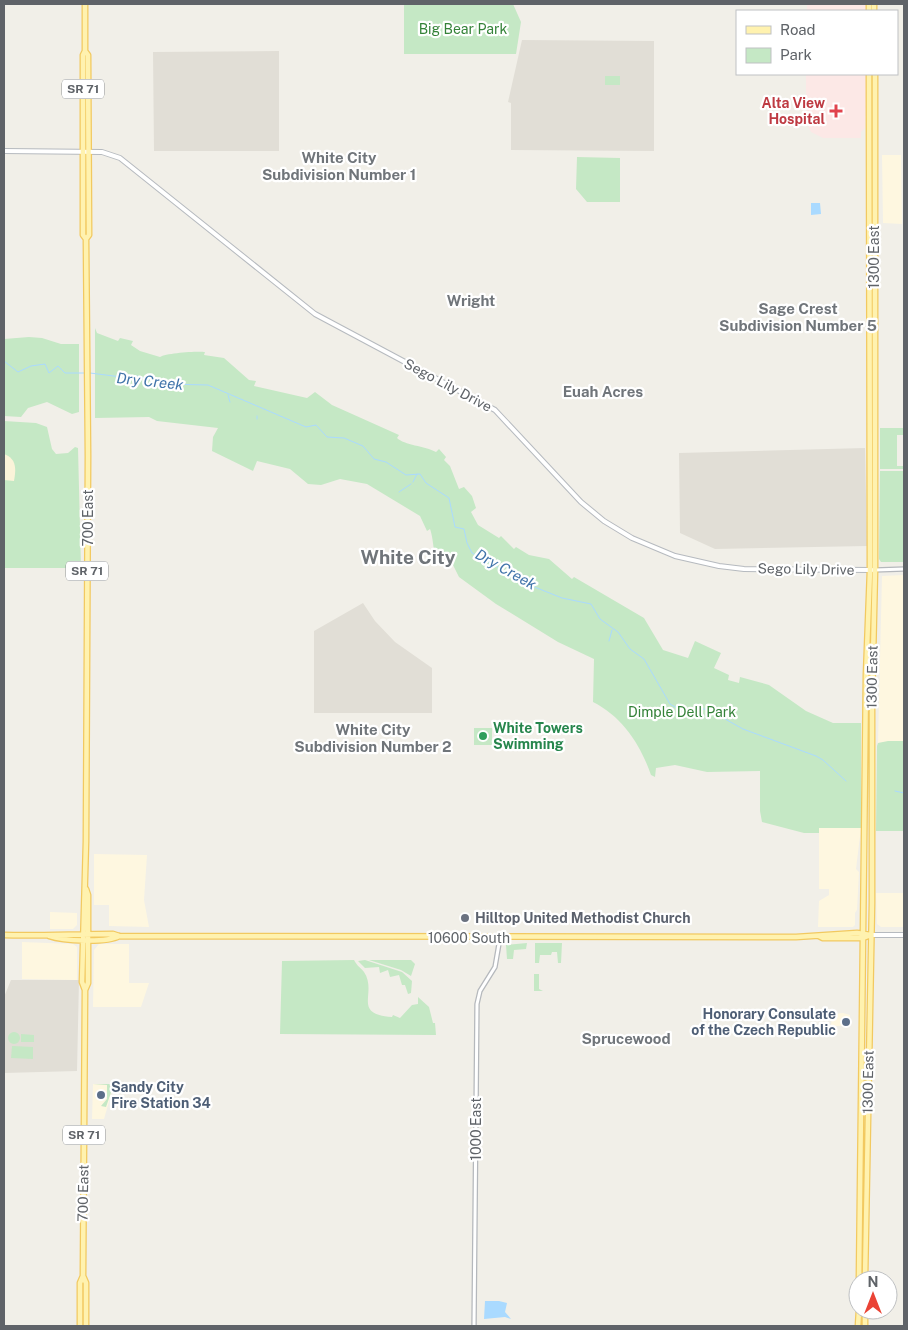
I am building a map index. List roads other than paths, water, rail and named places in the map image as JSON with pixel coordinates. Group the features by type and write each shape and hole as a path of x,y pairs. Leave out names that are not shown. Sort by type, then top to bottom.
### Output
{"main road":[{"name":"700 East","path":"80,1326 80,1283 83,1276 85,990 88,982 85,888 86,239 89,235 82,55 85,51 85,4"},
{"name":"1300 East","path":"859,1270 869,609 873,570 869,75"},
{"name":"1300 East","path":"865,1270 871,935 875,75"},
{"name":"Sego Lily Drive","path":"4,151 108,153 126,161 322,319 495,410 581,502 604,521 632,538 675,556 719,566 744,569 873,570"},
{"path":"869,609 873,629"},
{"name":"10600 South","path":"4,935 86,937 500,938 904,935"},
{"path":"860,1160 863,1190 866,1193"},
{"name":"700 East","path":"83,1276 86,1283 86,1326"}],"street":[{"name":"Sego Lily Drive","path":"873,570 904,569"},
{"name":"1000 East","path":"474,1326 477,1004 480,991 495,967 500,938"}],"water":[{"path":"811,203 820,203 821,214 811,215"},
{"path":"485,1301 507,1303 505,1312 511,1319 505,1317 484,1319"}],"waterway":[{"name":"Dry Creek","path":"4,361 18,372 31,366 45,364 49,373 58,366 65,373 86,373"},
{"name":"Dry Creek","path":"90,373 129,378 137,376 166,384 208,385 306,427 316,425 327,437 344,438 363,446 374,459 386,462 406,475 420,474 426,483 449,498 455,527 464,529 467,543 472,553 532,586 562,598 591,604 600,619 618,632 630,649 644,659 670,704 675,707 688,709 707,709 743,729 816,756 846,781"},
{"path":"228,395 230,402"},
{"name":"Dry Creek","path":"413,482 417,474"},
{"path":"399,492 411,484"},
{"path":"609,641 612,630"},
{"name":"Dry Creek","path":"895,791 904,793"}],"place":[{"name":"Alta View Hospital","path":"836,111"},
{"name":"White Towers Swimming","path":"483,736"},
{"name":"Hilltop United Methodist Church","path":"465,918"},
{"name":"Honorary Consulate of the Czech Republic","path":"846,1022"},
{"name":"Sandy City Fire Station 34","path":"101,1095"}],"district":[{"name":"White City Subdivision Number 1","path":"339,166"},
{"name":"Wright","path":"471,300"},
{"name":"Sage Crest Subdivision Number 5","path":"798,316"},
{"name":"Euah Acres","path":"603,391"},
{"name":"White City","path":"408,557"},
{"name":"White City Subdivision Number 2","path":"373,738"},
{"name":"Sprucewood","path":"626,1038"}],"park label":[{"name":"Big Bear Park","path":"463,29"},
{"name":"Dimple Dell Park","path":"682,712"}]}
